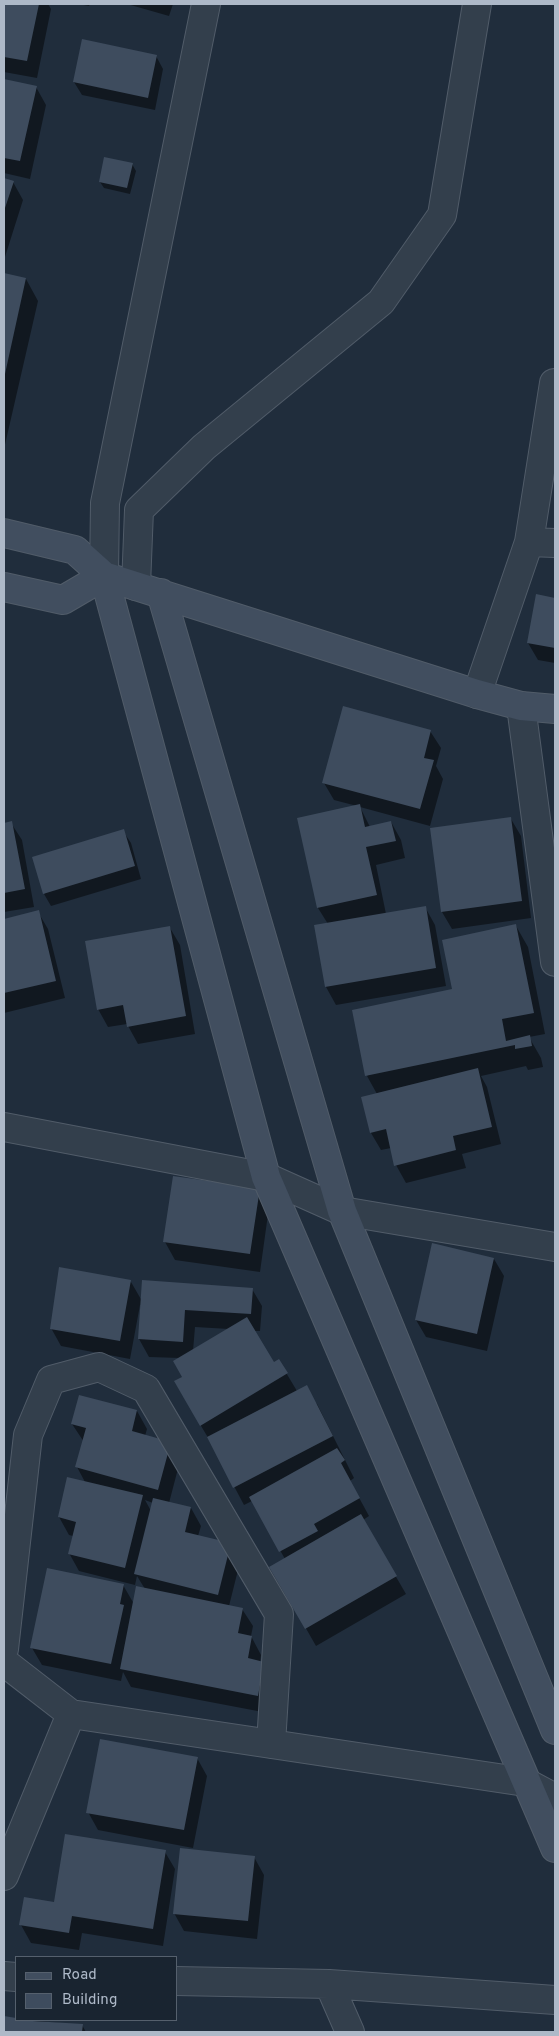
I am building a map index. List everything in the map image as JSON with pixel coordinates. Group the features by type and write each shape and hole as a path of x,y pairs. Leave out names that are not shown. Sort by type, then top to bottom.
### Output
{"street":[{"path":"206,4 105,503 104,576 266,1177 555,1848"},
{"path":"477,4 442,215 381,302 204,446 139,510 149,590 342,1211 555,1730"},
{"path":"477,694 528,542 554,383"},
{"path":"4,533 75,550 104,576 477,694 521,706 555,709"},
{"path":"528,542 555,543"},
{"path":"4,587 63,600 104,576"},
{"path":"521,706 555,961"},
{"path":"4,1127 266,1177 342,1211 555,1247"},
{"path":"4,1649 28,1435 51,1380 99,1368 146,1389 279,1614 271,1744"},
{"path":"4,1662 71,1714 525,1782 555,1798"},
{"path":"4,1876 71,1714"},
{"path":"178,1981 328,1984 555,2000"},
{"path":"328,1984 350,2032"}],"building":[{"path":"4,4 39,4 27,61 4,57"},
{"path":"82,39 157,55 148,98 73,82"},
{"path":"4,79 37,86 20,161 4,158"},
{"path":"104,157 133,163 127,188 99,182"},
{"path":"4,178 14,181 4,211"},
{"path":"4,273 26,278 5,374 4,374"},
{"path":"536,594 555,598 555,648 527,643"},
{"path":"343,706 431,730 424,758 434,760 420,809 322,783"},
{"path":"360,804 365,827 391,821 396,841 366,847 377,895 317,908 297,818"},
{"path":"511,817 522,901 441,912 430,828"},
{"path":"12,821 25,889 4,893 4,823"},
{"path":"124,829 135,866 43,894 32,857"},
{"path":"426,906 436,968 325,987 314,925"},
{"path":"39,910 56,981 4,993 4,919"},
{"path":"516,924 534,1013 502,1019 506,1041 530,1035 532,1046 515,1049 515,1045 365,1076 352,1010 452,989 442,940"},
{"path":"170,926 186,1016 127,1027 123,1005 97,1010 85,941"},
{"path":"478,1068 492,1127 453,1136 456,1150 394,1166 386,1129 370,1133 361,1097"},
{"path":"173,1176 260,1188 250,1254 163,1242"},
{"path":"432,1243 494,1258 477,1334 415,1320"},
{"path":"59,1267 131,1280 120,1341 50,1329"},
{"path":"142,1280 253,1288 251,1314 185,1310 183,1342 138,1339"},
{"path":"247,1317 274,1362 279,1359 288,1373 200,1426 174,1381 182,1377 173,1361"},
{"path":"307,1385 333,1436 233,1488 207,1437"},
{"path":"79,1395 137,1410 132,1431 171,1442 158,1490 75,1467 86,1428 71,1424"},
{"path":"337,1448 345,1460 341,1463 360,1498 314,1524 318,1531 279,1552 249,1497"},
{"path":"67,1477 143,1495 125,1568 68,1554 76,1522 58,1517"},
{"path":"153,1498 191,1507 185,1532 231,1543 218,1595 134,1574"},
{"path":"361,1514 397,1576 305,1629 269,1567"},
{"path":"47,1568 124,1584 120,1604 124,1605 111,1664 30,1648"},
{"path":"136,1586 243,1608 238,1633 252,1636 248,1658 264,1662 258,1696 120,1669"},
{"path":"100,1739 198,1757 184,1830 86,1813"},
{"path":"65,1834 166,1850 153,1929 72,1916 69,1933 19,1925 24,1897 54,1902"},
{"path":"180,1848 255,1856 248,1921 173,1914"},
{"path":"4,2016 15,2018 15,2021 83,2024 82,2032 4,2032"}]}
